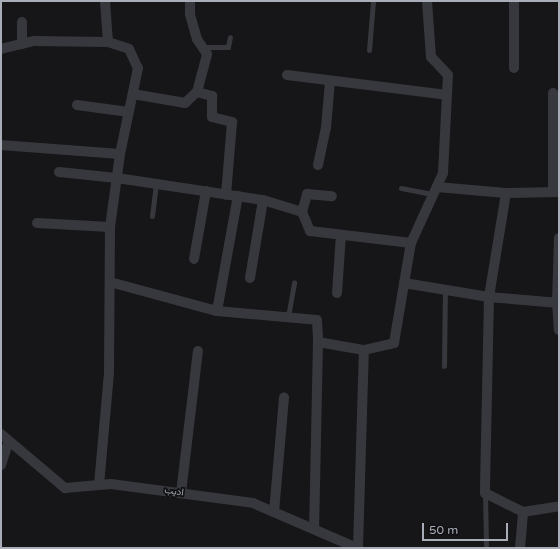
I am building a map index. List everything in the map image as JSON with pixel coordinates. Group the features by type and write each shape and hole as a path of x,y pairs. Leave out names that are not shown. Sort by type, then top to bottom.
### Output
{"street":[{"path":"105,1 108,42"},
{"path":"133,94 185,103 197,92 207,54 197,39 190,14 190,1"},
{"path":"318,342 364,350 394,342 411,243 443,173 448,75 431,57 427,1"},
{"path":"514,1 514,68"},
{"path":"22,22 22,44"},
{"path":"1,49 34,41 108,42 129,49 138,68 120,154 110,227 109,373 99,485"},
{"path":"287,76 447,95"},
{"path":"318,165 326,128 330,81"},
{"path":"197,92 212,96 212,117 232,122 226,195"},
{"path":"435,191 506,193 556,192 553,94"},
{"path":"78,105 129,112"},
{"path":"1,145 120,154"},
{"path":"59,172 117,178 263,200 302,212"},
{"path":"194,259 206,191"},
{"path":"506,193 489,297 485,493 523,512 559,506"},
{"path":"332,196 307,194 302,212 310,231 411,243"},
{"path":"217,311 238,196"},
{"path":"250,278 263,200"},
{"path":"37,223 110,227"},
{"path":"337,293 341,235"},
{"path":"559,238 559,330"},
{"path":"110,282 217,311 317,320 318,342 314,529"},
{"path":"404,282 489,297 558,302"},
{"path":"358,548 364,350"},
{"path":"181,493 198,351"},
{"path":"274,512 284,397"},
{"name":"ادیب","path":"1,434 65,488 112,484 253,503 358,548"},
{"path":"1,465 9,441"},
{"path":"520,548 523,512"}],"lane":[{"path":"369,50 373,1"},
{"path":"202,47 228,47 230,37"},
{"path":"152,216 156,184"},
{"path":"401,188 435,191"},
{"path":"288,317 294,282"},
{"path":"444,366 445,289"},
{"path":"485,493 486,545"}]}
